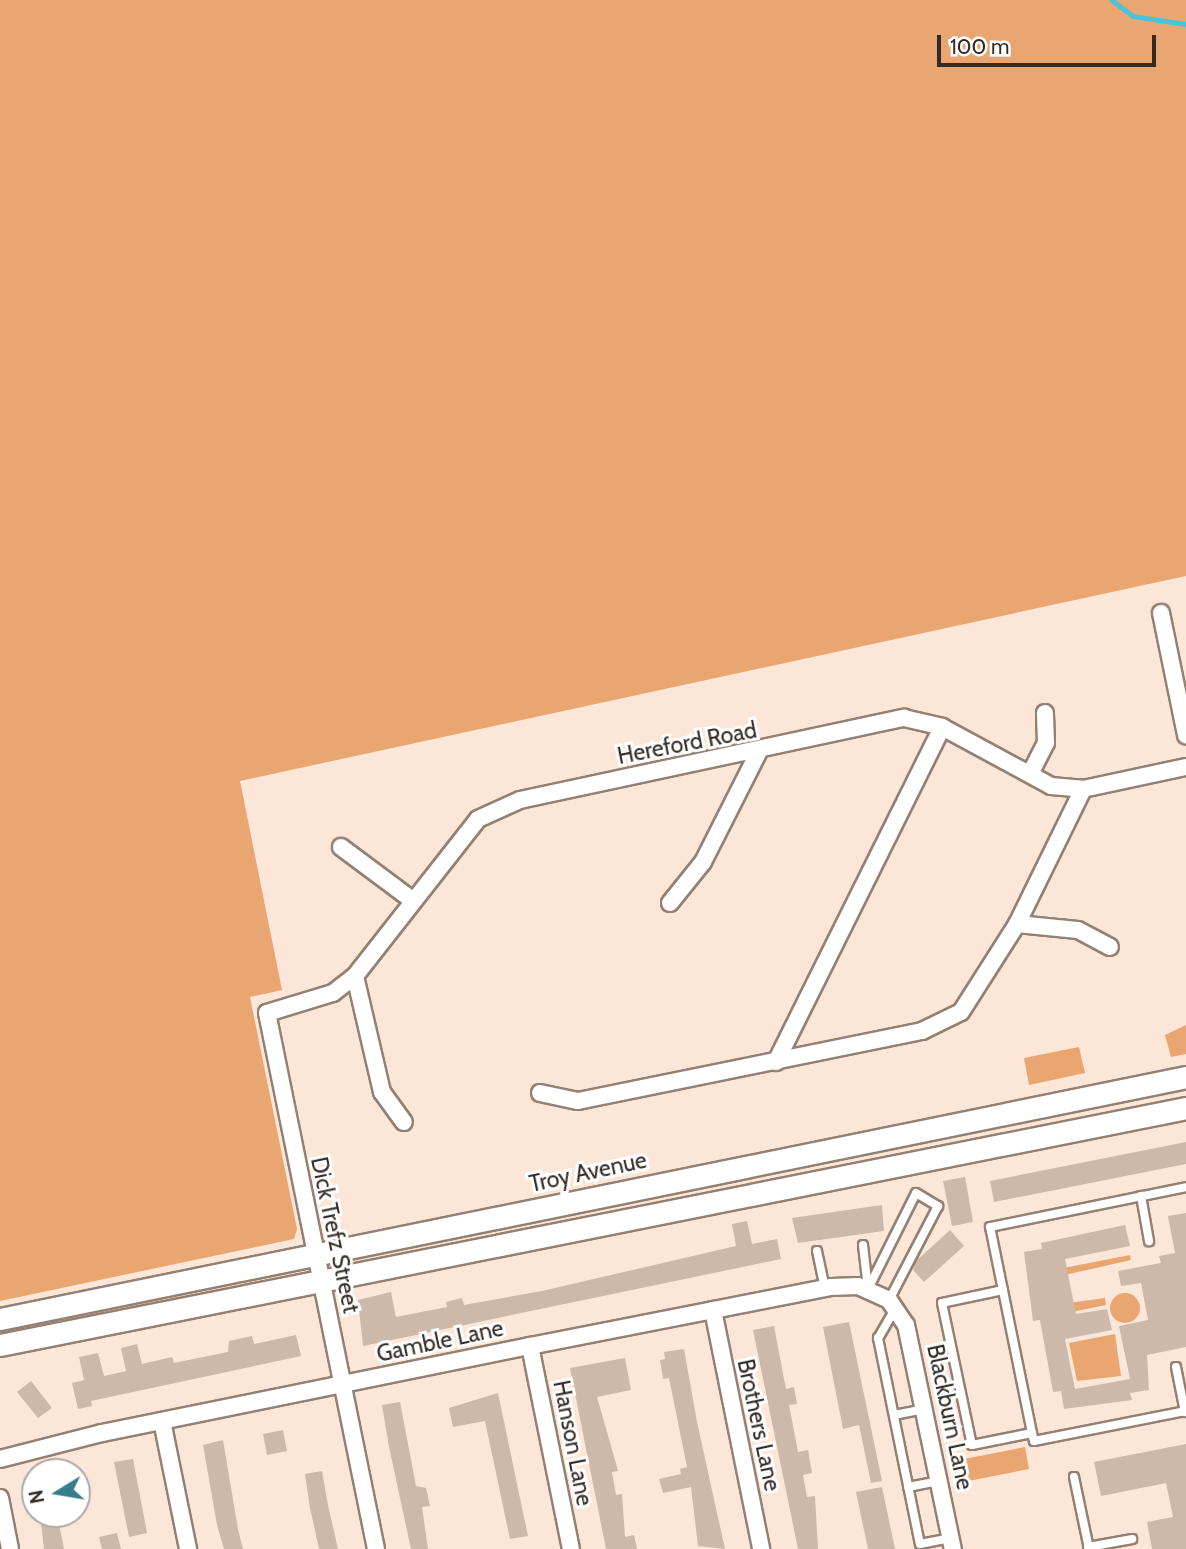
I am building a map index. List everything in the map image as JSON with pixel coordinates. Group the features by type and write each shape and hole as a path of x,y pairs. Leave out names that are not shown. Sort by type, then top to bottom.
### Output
{"main road":[{"name":"Troy Avenue","path":"0,1319 1186,1077"},
{"path":"0,1345 1186,1108"}],"street":[{"path":"1161,613 1186,735"},
{"path":"1030,774 1046,743 1045,713"},
{"name":"Hereford Road","path":"267,1013 333,993 355,976 478,819 520,800 758,753 904,718 942,727 1051,786 1083,789 1186,767"},
{"path":"776,1062 942,727"},
{"path":"670,903 703,862 758,753"},
{"path":"540,1093 578,1101 922,1031 961,1012 1017,924 1083,789"},
{"path":"341,847 412,900"},
{"path":"1017,924 1078,930 1110,947"},
{"path":"355,976 382,1093 404,1122"},
{"name":"Dick Trefz Street","path":"267,1013 376,1549"},
{"name":"Gamble Lane","path":"0,1459 162,1421 825,1288 868,1289 893,1304"},
{"name":"Blackburn Lane","path":"893,1304 914,1350 952,1544"},
{"name":"Brothers Lane","path":"713,1310 761,1549"},
{"name":"Hanson Lane","path":"530,1346 571,1549"},
{"path":"162,1421 188,1549"},
{"path":"0,1498 10,1549"}],"lane":[{"path":"1176,1367 1186,1411 1034,1441 990,1227 1186,1187"},
{"path":"868,1289 916,1193 938,1206 881,1325 878,1338 920,1544 952,1544"},
{"path":"1140,1196 1149,1241"},
{"path":"863,1245 868,1289"},
{"path":"817,1251 825,1288"},
{"path":"1003,1290 942,1303 972,1445 1032,1433"},
{"path":"894,1415 925,1409"},
{"path":"1074,1476 1088,1548 1132,1539"},
{"path":"908,1487 940,1481"}],"shaded area":[{"path":"0,0 1186,0 1186,576 240,781 282,990 250,997 297,1229 294,1239 0,1301"},
{"path":"1186,1025 1186,1054 1171,1057 1165,1035"},
{"path":"1079,1047 1085,1073 1029,1085 1024,1058"},
{"path":"1130,1255 1131,1260 1056,1277 1061,1304 1105,1298 1106,1305 1062,1314 1053,1270"},
{"path":"1125,1293 1136,1297 1140,1308 1136,1319 1125,1323 1114,1319 1110,1308 1114,1297"},
{"path":"1115,1334 1121,1376 1077,1381 1069,1343"},
{"path":"1025,1447 1029,1469 958,1483 954,1461"}],"building":[{"path":"1186,1142 1186,1164 994,1202 990,1181"},
{"path":"965,1177 973,1222 952,1226 943,1181"},
{"path":"882,1205 884,1231 798,1243 792,1218"},
{"path":"1186,1213 1186,1347 1147,1355 1149,1390 1130,1393 1132,1400 1064,1409 1061,1391 1053,1392 1040,1320 1033,1321 1024,1252 1042,1249 1041,1243 1125,1225 1130,1246 1065,1259 1076,1314 1107,1309 1112,1330 1065,1339 1075,1389 1130,1379 1119,1326 1148,1320 1141,1283 1121,1286 1118,1271 1161,1263 1159,1256 1175,1253 1168,1216"},
{"path":"747,1221 752,1244 777,1239 781,1259 363,1346 358,1300 391,1292 396,1317 447,1307 446,1302 462,1298 464,1305 542,1291 736,1246 732,1224"},
{"path":"950,1230 964,1246 924,1282 913,1270 916,1261"},
{"path":"849,1322 882,1481 871,1483 859,1425 843,1429 823,1327"},
{"path":"774,1326 786,1389 794,1387 797,1404 789,1405 798,1452 808,1450 812,1473 803,1475 807,1497 815,1496 818,1549 798,1549 753,1330"},
{"path":"296,1335 301,1356 91,1401 92,1406 78,1409 72,1383 84,1380 79,1357 98,1353 104,1376 126,1371 121,1348 137,1344 142,1364 172,1357 174,1363 228,1352 229,1341 252,1336 254,1344"},
{"path":"684,1349 725,1549 698,1546 691,1487 663,1493 659,1479 681,1474 680,1469 687,1467 669,1378 663,1379 660,1360 665,1359 664,1352"},
{"path":"625,1358 631,1390 597,1397 618,1471 612,1472 616,1495 622,1494 625,1537 634,1535 637,1549 606,1549 570,1368"},
{"path":"31,1381 52,1408 38,1418 17,1392"},
{"path":"498,1393 528,1536 510,1539 485,1421 453,1427 449,1408"},
{"path":"400,1402 416,1486 426,1488 430,1506 422,1507 428,1549 411,1549 389,1447 382,1405"},
{"path":"283,1430 287,1451 267,1455 263,1434"},
{"path":"223,1440 243,1549 224,1549 217,1525 203,1445"},
{"path":"1186,1444 1186,1549 1152,1549 1147,1522 1173,1517 1166,1483 1101,1496 1094,1462"},
{"path":"133,1459 147,1533 129,1537 114,1462"},
{"path":"322,1471 338,1549 319,1549 310,1508 305,1474"},
{"path":"882,1487 895,1549 868,1549 856,1492"},
{"path":"42,1528 60,1528 64,1549 44,1549"},
{"path":"117,1533 121,1549 102,1549 99,1537"}],"waterway":[{"path":"1112,0 1133,16 1186,24"}]}
